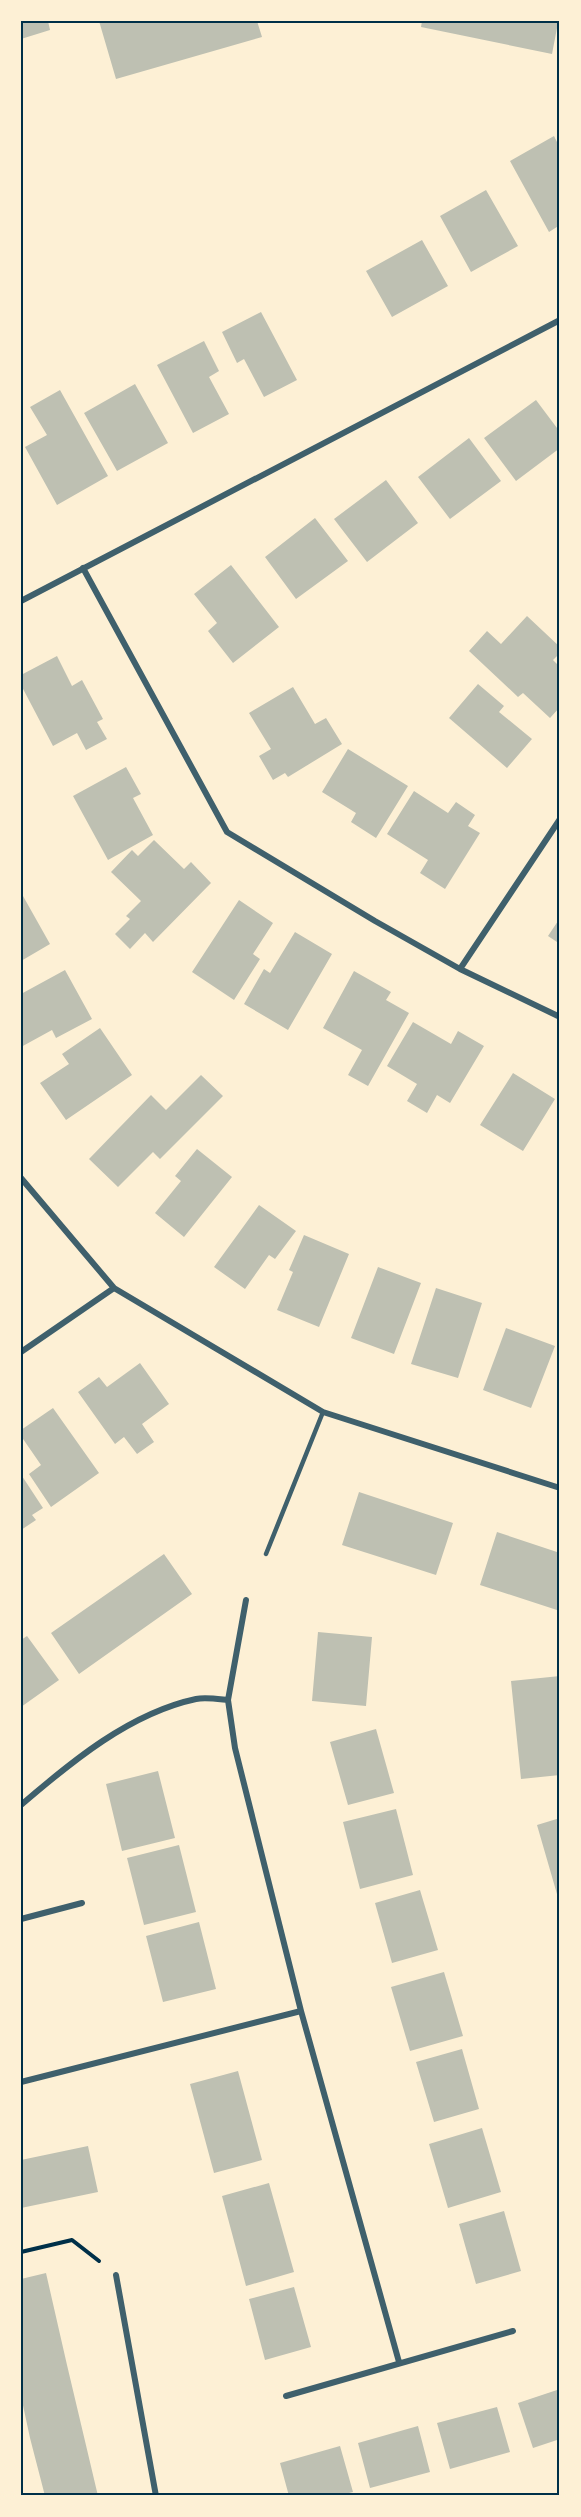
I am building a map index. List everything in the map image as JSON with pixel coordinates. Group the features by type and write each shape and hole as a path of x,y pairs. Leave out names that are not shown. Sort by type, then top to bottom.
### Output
{"street":[{"path":"21,601 560,320"},
{"path":"83,568 227,832 460,969 560,1017"},
{"path":"460,969 560,819"},
{"path":"21,1178 114,1288 323,1412 560,1488"},
{"path":"21,1352 114,1288"},
{"path":"246,1600 228,1700 235,1748 301,2011 399,2362"},
{"path":"21,1805 106,1739 157,1710 198,1698 228,1700"},
{"path":"21,1919 82,1903"},
{"path":"21,2082 301,2011"},
{"path":"116,2275 156,2496"},
{"path":"286,2396 513,2331"}],"lane":[{"path":"266,1554 323,1412"}],"path":[{"path":"21,2252 72,2240 116,2275"}],"building":[{"path":"21,21 48,21 50,30 21,39"},
{"path":"99,21 257,21 262,37 116,79"},
{"path":"422,21 560,21 560,28 557,28 552,54 421,27"},
{"path":"554,136 560,148 560,225 549,232 510,161"},
{"path":"486,190 518,246 471,272 440,216"},
{"path":"422,240 448,286 392,317 366,271"},
{"path":"261,312 297,380 264,397 244,359 237,363 222,332"},
{"path":"204,341 219,371 209,377 229,414 193,433 157,365"},
{"path":"135,384 168,443 117,471 84,413"},
{"path":"60,390 108,476 57,505 25,447 47,435 30,407"},
{"path":"536,400 560,432 560,448 516,481 484,438"},
{"path":"469,438 501,481 450,519 418,477"},
{"path":"386,480 418,523 367,562 334,519"},
{"path":"315,518 348,561 296,599 265,557"},
{"path":"231,565 279,627 233,663 208,631 217,623 194,594"},
{"path":"527,616 560,647 560,653 553,660 560,667 560,707 550,718 523,693 518,697 469,651 487,631 501,644"},
{"path":"57,656 72,686 82,680 103,719 97,722 107,739 86,750 77,733 53,746 21,685 21,675"},
{"path":"478,684 504,706 499,712 532,739 507,768 449,718"},
{"path":"293,687 315,724 326,718 342,744 288,777 285,773 273,780 259,756 271,749 249,713"},
{"path":"348,749 408,786 376,838 351,822 356,813 322,792"},
{"path":"126,767 141,794 133,798 153,835 108,860 73,796"},
{"path":"414,791 448,813 456,802 475,815 468,826 480,833 445,889 420,873 428,860 387,834"},
{"path":"154,840 184,869 191,862 211,883 153,942 145,933 130,949 115,934 130,919 126,916 141,901 111,872 132,850 138,856"},
{"path":"23,896 50,944 21,961 21,897"},
{"path":"239,900 273,923 253,954 260,959 234,1000 192,972"},
{"path":"560,918 560,944 548,936"},
{"path":"295,932 332,954 288,1030 244,1004 264,969 270,973"},
{"path":"65,970 92,1019 56,1038 52,1030 21,1047 21,994"},
{"path":"354,971 391,992 386,1000 409,1013 368,1086 348,1075 362,1050 323,1028"},
{"path":"413,1022 451,1044 458,1031 484,1046 450,1103 437,1095 427,1113 407,1101 417,1084 387,1066"},
{"path":"100,1028 132,1075 66,1120 40,1083 69,1064 62,1054"},
{"path":"513,1073 555,1099 523,1151 480,1125"},
{"path":"201,1075 223,1096 160,1159 153,1152 118,1187 89,1159 151,1095 166,1110"},
{"path":"197,1149 232,1177 184,1237 155,1213 181,1181 175,1176"},
{"path":"259,1205 296,1231 275,1259 269,1255 245,1289 214,1267"},
{"path":"304,1235 349,1254 319,1327 277,1310 293,1272 289,1270"},
{"path":"378,1267 421,1283 394,1354 351,1338"},
{"path":"436,1288 482,1303 458,1378 411,1364"},
{"path":"506,1328 555,1346 531,1408 483,1390"},
{"path":"140,1363 169,1404 142,1424 154,1442 137,1454 124,1437 115,1444 78,1392 99,1377 107,1387"},
{"path":"53,1408 99,1473 51,1507 29,1474 41,1465 21,1436 21,1430"},
{"path":"22,1476 43,1508 32,1515 36,1520 21,1530"},
{"path":"359,1492 453,1523 436,1575 342,1545"},
{"path":"497,1532 560,1553 560,1611 480,1585"},
{"path":"164,1554 192,1594 79,1674 51,1633"},
{"path":"318,1632 372,1637 366,1706 312,1701"},
{"path":"27,1636 59,1680 21,1707 21,1640"},
{"path":"560,1676 560,1775 521,1779 511,1681"},
{"path":"376,1729 394,1793 348,1805 330,1742"},
{"path":"158,1771 175,1838 122,1851 106,1784"},
{"path":"396,1809 413,1875 360,1889 343,1822"},
{"path":"560,1818 560,1901 559,1901 537,1825"},
{"path":"179,1845 196,1912 144,1925 127,1858"},
{"path":"420,1890 438,1950 392,1963 375,1903"},
{"path":"199,1922 216,1989 163,2002 146,1936"},
{"path":"444,1972 463,2036 410,2051 391,1987"},
{"path":"462,2049 479,2109 434,2122 416,2062"},
{"path":"238,2071 262,2160 214,2173 190,2084"},
{"path":"482,2128 501,2192 448,2208 429,2144"},
{"path":"88,2146 98,2192 21,2208 21,2160"},
{"path":"269,2183 294,2272 246,2286 222,2196"},
{"path":"504,2211 521,2271 476,2284 459,2224"},
{"path":"46,2273 98,2496 45,2496 30,2438 21,2396 21,2279"},
{"path":"294,2287 311,2347 265,2360 249,2299"},
{"path":"560,2389 560,2439 533,2448 518,2403"},
{"path":"497,2407 510,2452 450,2469 437,2423"},
{"path":"418,2426 430,2472 370,2488 358,2443"},
{"path":"340,2446 353,2492 337,2496 289,2496 280,2463"}]}
